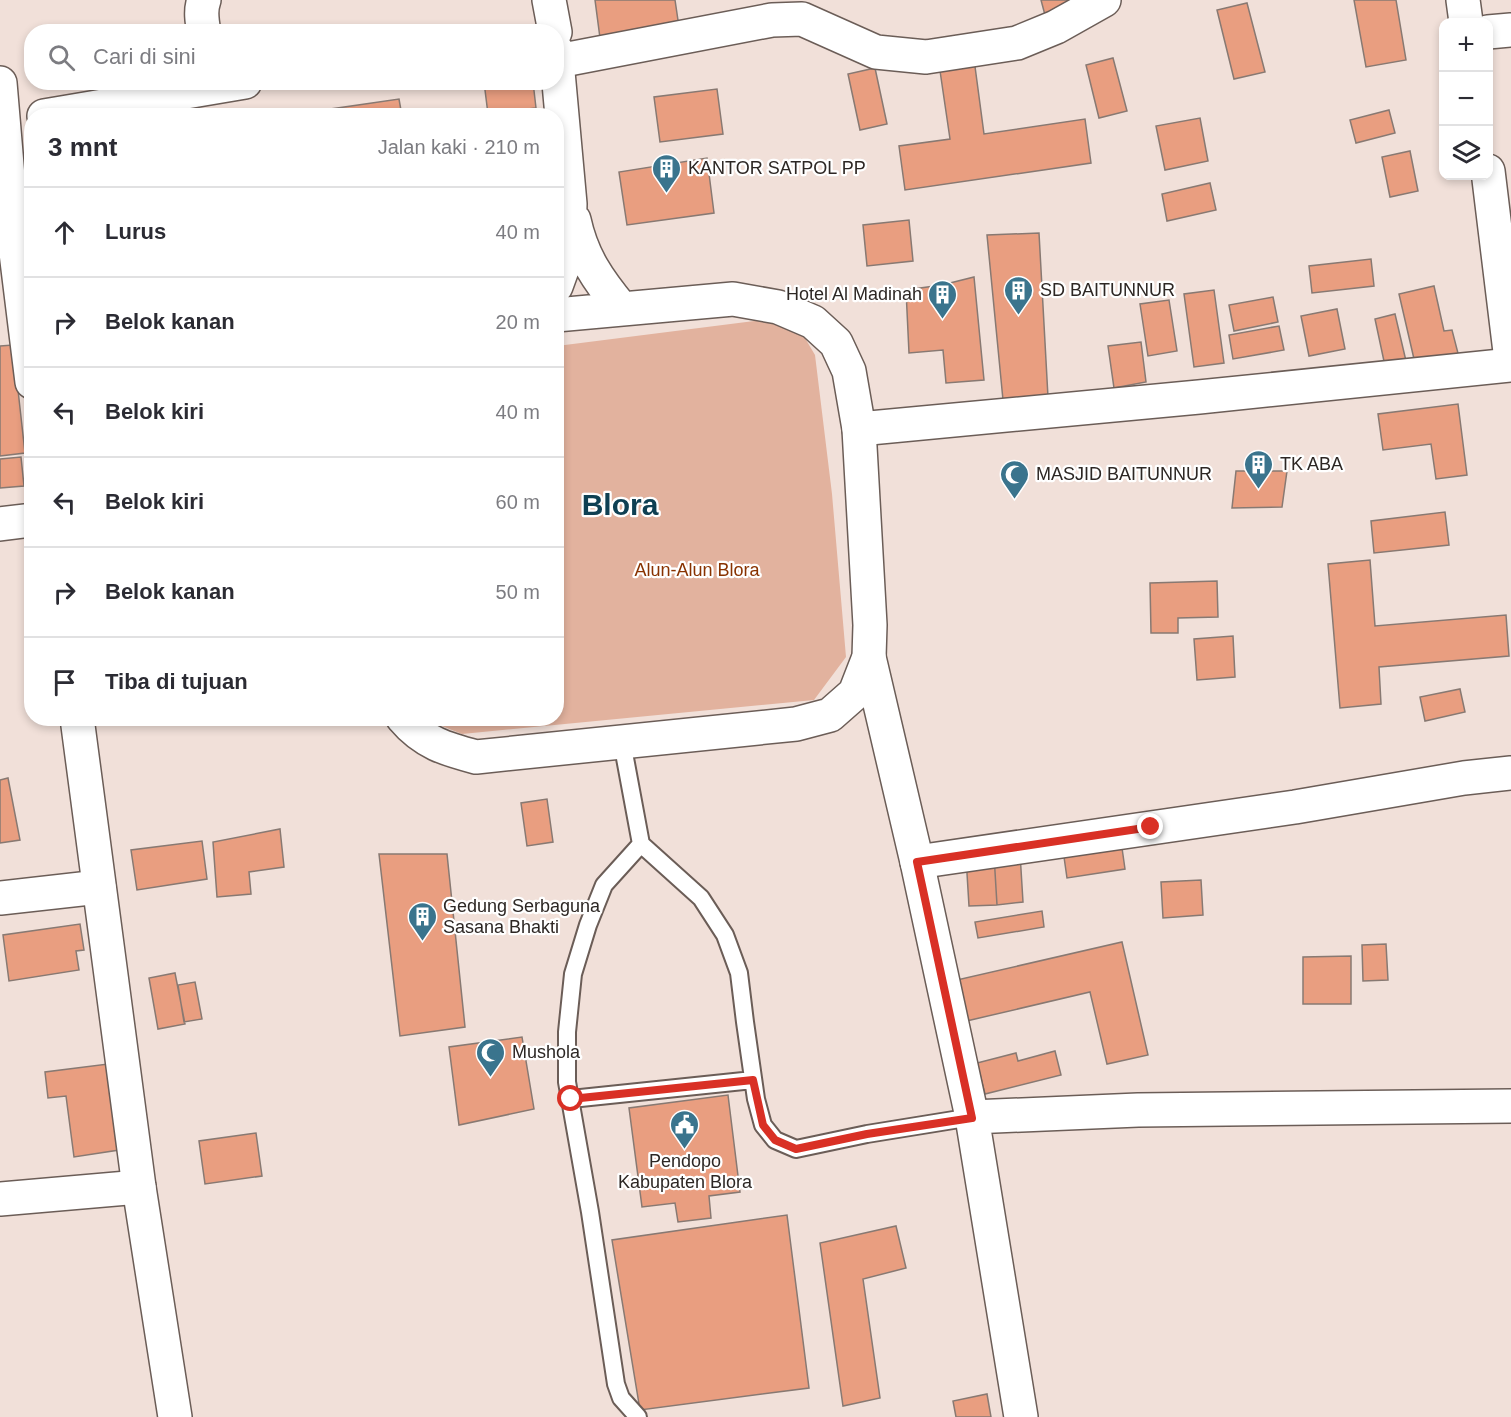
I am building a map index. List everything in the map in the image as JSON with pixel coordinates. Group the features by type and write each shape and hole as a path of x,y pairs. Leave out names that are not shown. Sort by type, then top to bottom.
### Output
{"main road":[{"path":"202,24 204,0"},
{"path":"549,0 553,24"},
{"path":"564,46 772,20 802,19 876,52 926,57 1017,43 1056,27 1104,0"},
{"path":"1463,0 1465,18"},
{"path":"1493,32 1511,30"},
{"path":"0,83 18,120 11,212 24,317"},
{"path":"89,108 191,90"},
{"path":"560,90 561,108"},
{"path":"564,137 570,204 569,239 564,264"},
{"path":"1497,180 1511,360"},
{"path":"570,204 578,240 588,261 603,287 622,309"},
{"path":"564,314 733,299 778,307 813,322 836,343 849,371 859,429 870,625 869,657 917,862 972,1118 1021,1417"},
{"path":"859,429 1187,399 1511,365"},
{"path":"0,524 24,521"},
{"path":"409,726 414,732 444,749 476,757 796,724 830,715 855,693 869,657"},
{"path":"77,726 139,1188 174,1417"},
{"path":"917,862 1295,807 1464,778 1511,773"},
{"path":"0,898 99,887"},
{"path":"972,1118 1138,1110 1511,1106"},
{"path":"0,1199 139,1188"}],"lane":[{"path":"622,742 641,844 701,898 725,934 739,973 753,1080 763,1125 775,1140 796,1149 867,1134 972,1118"},
{"path":"638,1417 621,1398 616,1384 592,1223 567,1082 567,1032 573,974 588,925 604,885 641,844"},
{"path":"571,1099 753,1080"}],"green space":[{"name":"Alun-Alun Blora","path":"778,318 802,333 815,355 832,494 846,657 814,700 564,724 564,345"},
{"name":"Alun-Alun Blora","path":"442,726 545,726 462,734"}],"building":[{"path":"595,0 675,0 679,27 600,38"},
{"path":"1041,0 1067,0 1069,8 1045,15"},
{"path":"1354,0 1396,0 1406,60 1366,67"},
{"path":"1247,3 1265,72 1234,79 1217,10"},
{"path":"1113,58 1127,111 1099,118 1086,65"},
{"path":"974,59 984,134 1085,119 1091,163 905,190 899,146 950,139 939,64"},
{"path":"875,68 887,124 860,130 848,74"},
{"path":"717,89 723,134 660,142 654,97"},
{"path":"485,90 534,90 536,108 487,108"},
{"path":"399,99 401,108 338,108"},
{"path":"1389,110 1395,133 1356,143 1350,120"},
{"path":"1200,118 1208,161 1165,170 1156,126"},
{"path":"1410,151 1418,191 1390,197 1382,157"},
{"name":"KANTOR SATPOL PP","path":"707,158 714,213 627,225 619,172"},
{"path":"1210,183 1216,210 1167,221 1162,194"},
{"path":"909,220 913,261 867,266 863,225"},
{"name":"SD BAITUNNUR","path":"1039,233 1048,397 1003,400 987,235"},
{"path":"1371,259 1374,286 1312,293 1309,266"},
{"name":"Hotel Al Madinah","path":"974,277 984,380 946,383 943,350 909,353 906,290 942,285"},
{"path":"1434,286 1444,331 1452,330 1460,361 1417,372 1399,294"},
{"path":"1214,290 1224,363 1194,367 1184,294"},
{"path":"1273,297 1278,322 1234,331 1229,305"},
{"path":"1169,300 1177,351 1148,356 1140,304"},
{"path":"1337,309 1345,349 1309,356 1301,316"},
{"path":"1395,314 1406,361 1385,366 1375,319"},
{"path":"1279,326 1284,350 1233,359 1229,335"},
{"path":"1141,342 1146,382 1114,388 1108,346"},
{"path":"13,345 24,453 0,456 0,346"},
{"path":"1458,404 1467,475 1436,479 1431,444 1383,450 1378,414"},
{"path":"21,457 24,486 0,488 0,459"},
{"name":"TK ABA","path":"1236,471 1287,471 1282,507 1232,508"},
{"path":"1445,512 1449,545 1374,553 1371,521"},
{"path":"1370,560 1375,626 1506,615 1509,656 1379,667 1381,704 1340,708 1328,564"},
{"path":"1217,581 1218,617 1178,618 1178,633 1151,633 1150,583"},
{"path":"1233,636 1235,677 1197,680 1194,639"},
{"path":"1460,689 1465,712 1425,721 1420,697"},
{"path":"8,778 20,840 0,843 0,780"},
{"path":"547,799 553,842 527,846 521,803"},
{"path":"280,829 284,867 249,872 251,894 217,897 213,842"},
{"path":"202,841 207,879 137,890 131,850"},
{"path":"1121,841 1125,869 1067,878 1063,850"},
{"path":"1020,853 1023,902 997,905 994,855"},
{"name":"Gedung Serbaguna Sasana Bhakti","path":"379,854 447,854 465,1027 400,1036"},
{"path":"994,855 997,905 969,906 966,857"},
{"path":"1201,880 1203,915 1163,918 1161,882"},
{"path":"1042,911 1044,927 978,938 975,922"},
{"path":"80,924 84,950 76,951 79,970 9,981 3,935"},
{"path":"1122,942 1148,1055 1107,1064 1090,992 958,1023 948,982"},
{"path":"1386,944 1388,980 1363,981 1362,945"},
{"path":"1351,956 1351,1004 1303,1004 1303,957"},
{"path":"175,973 185,1024 158,1029 149,978"},
{"path":"195,982 202,1019 184,1022 178,985"},
{"name":"Mushola","path":"522,1037 534,1109 459,1125 449,1047"},
{"path":"1055,1051 1061,1075 985,1094 977,1063 1016,1053 1018,1061"},
{"path":"108,1064 119,1150 74,1157 66,1096 48,1098 45,1072"},
{"name":"Pendopo Kabupaten Blora","path":"728,1095 740,1192 709,1196 711,1218 678,1222 675,1203 642,1207 629,1108"},
{"path":"256,1133 262,1176 205,1184 199,1141"},
{"path":"787,1215 809,1388 640,1410 612,1240"},
{"path":"896,1226 906,1268 863,1279 880,1398 843,1406 820,1243"},
{"path":"987,1394 991,1417 956,1417 953,1401"}],"place":[{"name":"KANTOR SATPOL PP","path":"667,194"},
{"name":"SD BAITUNNUR","path":"1019,316"},
{"name":"Hotel Al Madinah","path":"943,320"},
{"name":"TK ABA","path":"1259,490"},
{"name":"MASJID BAITUNNUR","path":"1015,500"},
{"name":"Gedung Serbaguna Sasana Bhakti","path":"422,942"},
{"name":"Mushola","path":"491,1078"},
{"name":"Pendopo Kabupaten Blora","path":"685,1150"}],"district":[{"name":"Blora","path":"620,504"}],"route":[{"path":"571,1099 753,1080 763,1125 775,1140 796,1149 867,1134 972,1118 917,862 1151,827"}]}
